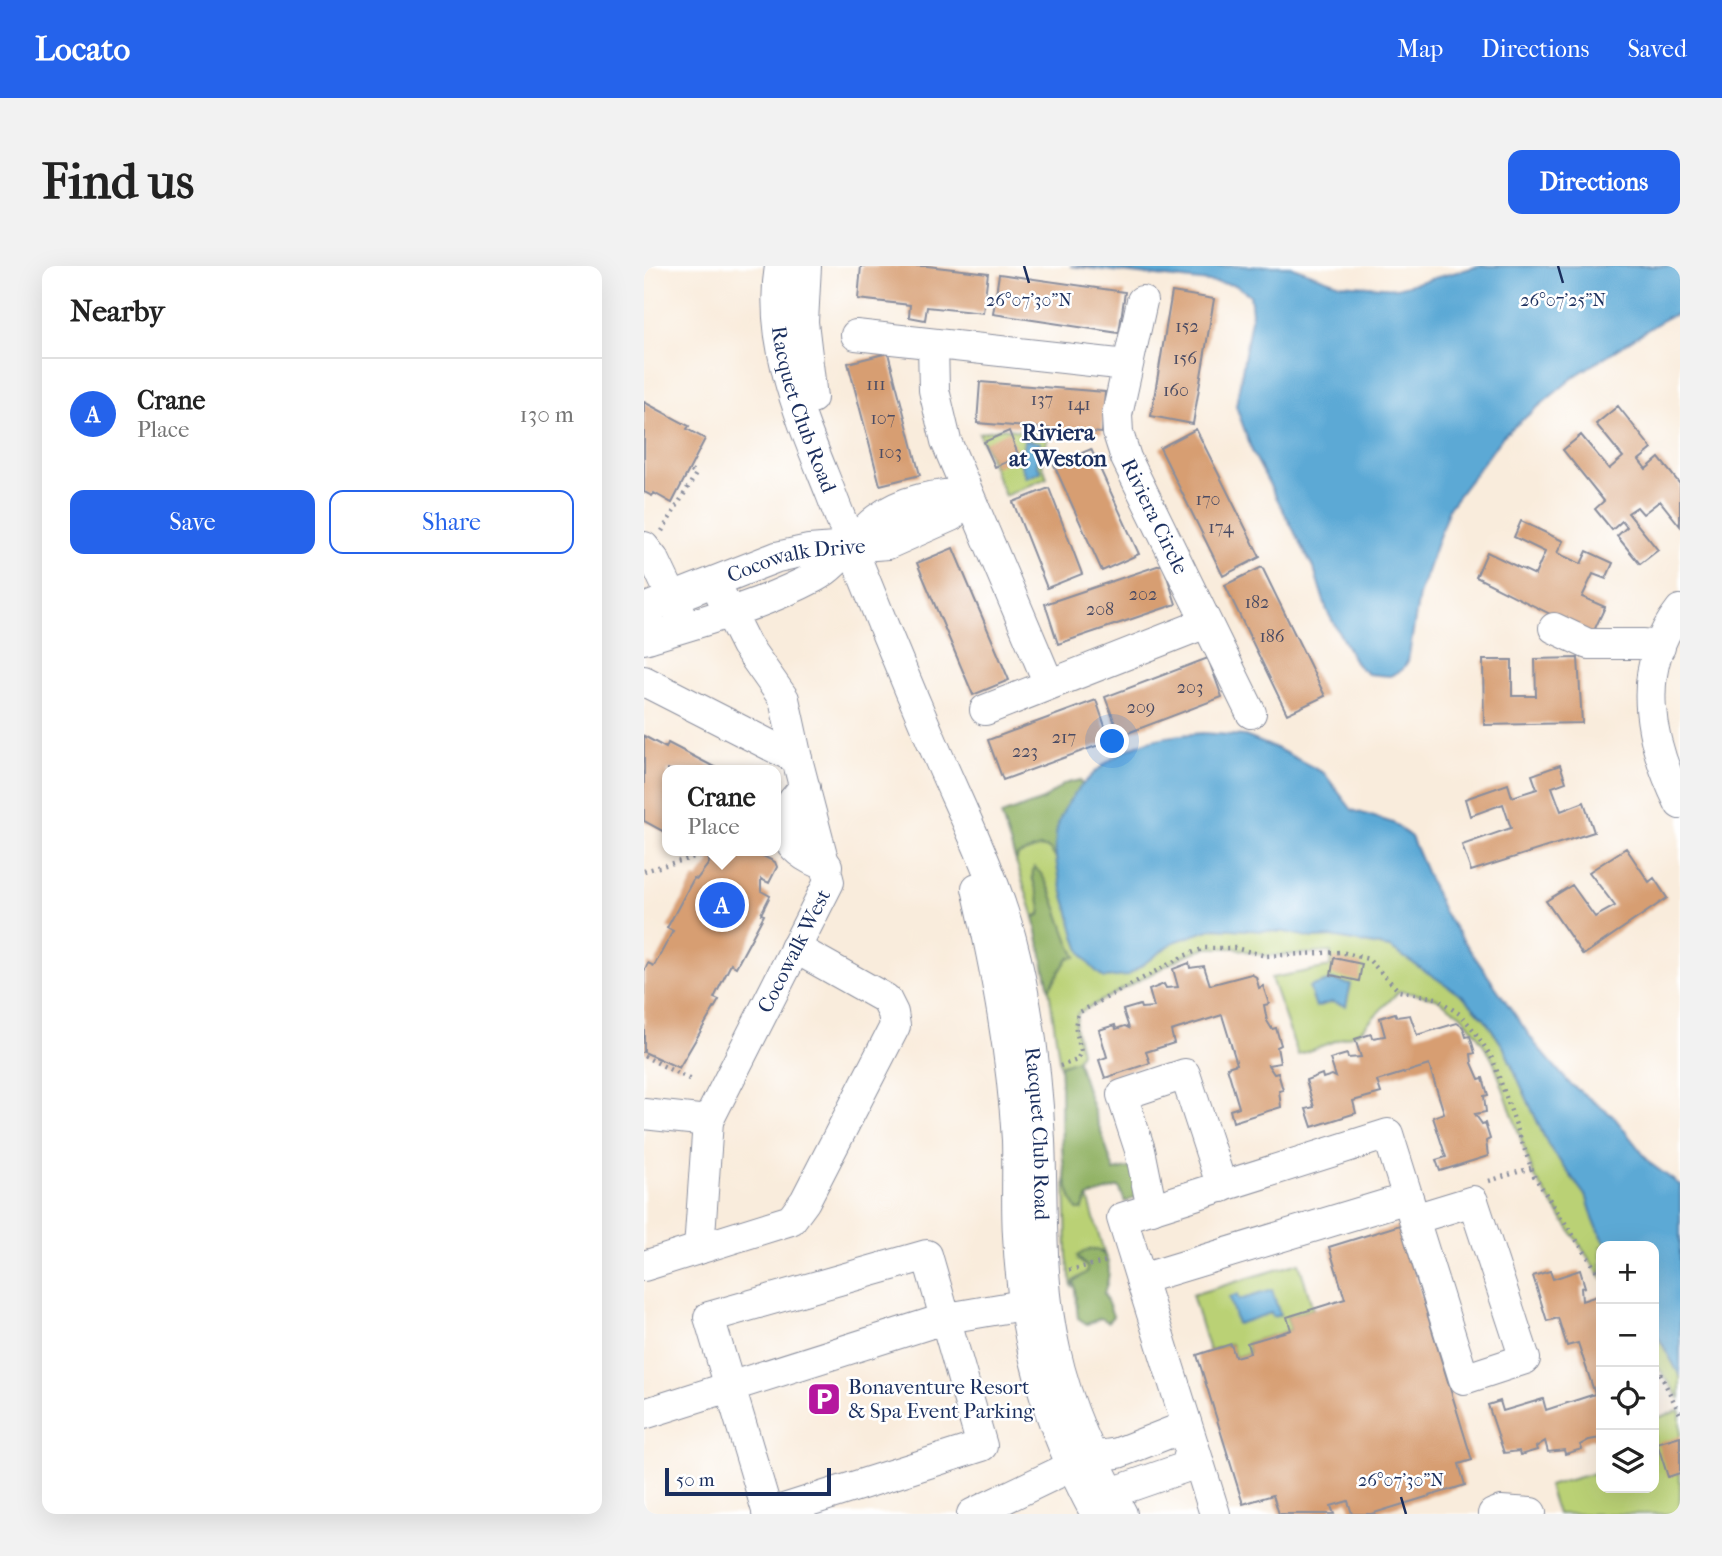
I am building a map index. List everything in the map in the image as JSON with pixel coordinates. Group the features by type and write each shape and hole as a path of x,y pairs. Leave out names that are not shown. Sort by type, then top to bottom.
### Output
{"street":[{"name":"Racquet Club Road","path":"780,266 778,290 782,349 794,396 851,547 995,888 1017,966 1035,1085 1046,1302 1081,1462"},
{"name":"Racquet Club Road","path":"806,266 803,322 807,375 819,432 851,547"},
{"name":"Riviera Circle","path":"1142,301 1117,415 1126,458 1251,713"},
{"path":"856,335 1127,366"},
{"path":"933,344 932,377 946,441 1049,684"},
{"path":"851,547 888,544 951,516 968,494"},
{"path":"652,541 655,561 686,626"},
{"name":"Cocowalk Drive","path":"644,609 777,558 809,550 851,547"},
{"name":"Cocowalk Drive","path":"644,639 789,590 819,575 851,547"},
{"name":"Cocowalk West","path":"699,1249 708,1121 829,882 784,699 746,645 716,582"},
{"path":"1680,610 1661,647 1652,673 1649,709 1666,772 1680,804"},
{"path":"985,710 1206,623"},
{"path":"1554,628 1588,644 1644,644 1661,647"},
{"path":"644,681 797,760"},
{"name":"Racquet Club Road","path":"938,755 974,877 997,983 1010,1061 1017,1140 1018,1234 1023,1305 1050,1418 1109,1507"},
{"path":"644,1266 790,1220 805,1201 895,1026 893,1013 886,999 795,948"},
{"path":"1152,1209 1140,1150 1122,1095 1185,1074 1222,1186"},
{"path":"644,1114 708,1121"},
{"path":"1137,1266 1411,1209 1473,1201 1525,1359 1464,1379 1411,1209 1388,1134 1122,1218 1214,1514"},
{"path":"927,1255 982,1446 768,1514 730,1386 709,1317 927,1255"},
{"path":"644,1414 947,1318 1023,1305"},
{"path":"972,1514 1081,1462 1118,1453 1174,1431 1192,1445"},
{"path":"1109,1507 1186,1467 1192,1445"},
{"path":"1493,1514 1501,1511 1531,1513"}],"path":[{"path":"652,541 696,474 691,471"},
{"path":"644,871 698,856"},
{"path":"1060,1066 1077,1060 1081,1052 1075,1026 1078,1013 1184,956 1222,946 1266,956 1341,952 1368,958 1399,991 1436,998 1461,1015 1493,1060 1531,1168 1596,1269"},
{"path":"644,1054 691,1080"},
{"path":"1473,1201 1487,1181 1531,1168"},
{"path":"1069,1270 1137,1266"},
{"path":"1657,1367 1680,1414"}],"green space":[{"path":"1003,428 1048,436 1042,463 1047,478 1005,496 979,433"},
{"path":"1080,780 1083,786 1062,817 1058,834 1058,854 1055,857 1049,849 1040,847 1018,855 1016,861 1001,815 1043,800 1064,784"},
{"path":"1040,847 1049,849 1055,856 1058,854 1060,882 1127,976 1174,942 1214,928 1285,932 1313,938 1333,937 1390,948 1463,995 1485,1019 1504,1048 1548,1145 1587,1198 1594,1221 1604,1241 1596,1241 1596,1269 1534,1176 1493,1060 1461,1015 1436,998 1399,991 1359,1032 1298,1055 1271,978 1330,967 1331,952 1266,956 1235,948 1205,948 1184,956 1078,1013 1075,1026 1081,1052 1077,1060 1060,1066 1049,989 1068,958 1076,956 1066,939 1050,889 1033,880 1042,907 1040,914 1034,917 1016,861 1018,855"},
{"path":"1034,867 1052,895 1076,957 1068,958 1049,989 1034,917 1040,915 1041,909 1033,878"},
{"path":"1077,1060 1114,1171 1137,1166 1142,1195 1125,1202 1119,1187 1088,1197 1082,1210 1077,1210 1070,1195 1062,1140 1060,1066"},
{"path":"1065,1173 1072,1201 1088,1197 1105,1256 1101,1251 1078,1260 1087,1267 1087,1272 1074,1281 1072,1287 1067,1257"},
{"path":"1089,1249 1103,1254 1107,1259 1109,1272 1104,1293 1113,1316 1108,1322 1101,1318 1087,1324 1078,1318 1074,1281 1087,1272 1087,1267 1077,1256"},
{"path":"1299,1263 1313,1309 1287,1317 1291,1330 1247,1343 1250,1353 1235,1357 1231,1344 1209,1351 1192,1295"},
{"path":"1659,1338 1680,1376 1680,1399 1659,1368"},
{"path":"1680,1410 1680,1514 1557,1514 1548,1486 1596,1472 1596,1493 1659,1493 1659,1417"}],"water":[{"path":"1070,266 1290,266 1340,284 1397,288 1479,266 1680,266 1680,313 1666,318 1575,376 1503,436 1449,508 1419,595 1408,661 1402,670 1390,676 1368,674 1357,665 1327,611 1314,569 1252,451 1236,406 1252,313 1250,295 1235,285"},
{"path":"1024,440 1040,442 1037,464 1041,472 1026,478 1021,466"},
{"path":"1203,733 1245,736 1278,749 1324,773 1352,810 1393,823 1411,837 1443,911 1536,1045 1569,1083 1614,1117 1651,1164 1680,1185 1680,1376 1659,1338 1659,1241 1604,1241 1594,1221 1587,1198 1548,1145 1504,1048 1485,1019 1463,996 1390,948 1333,937 1313,938 1285,932 1214,928 1174,942 1127,976 1104,978 1088,963 1076,940 1060,882 1055,844 1059,821 1075,793 1113,758 1140,744 1171,736"},
{"path":"1331,980 1351,984 1346,1006 1332,1002 1316,1007 1309,987"},
{"path":"1272,1290 1280,1315 1273,1317 1271,1313 1237,1324 1229,1297 1237,1295 1239,1300"}],"building":[{"path":"861,266 927,266 988,273 983,313 927,307 925,320 909,317 910,305 858,299"},
{"path":"999,274 1125,292 1119,333 993,314"},
{"path":"1172,292 1214,299 1193,424 1151,416"},
{"path":"888,353 920,475 880,485 848,363"},
{"path":"980,382 1105,392 1102,433 977,423"},
{"path":"644,402 689,426 687,429 705,439 672,503 654,493 652,496 644,492"},
{"path":"1618,406 1652,449 1639,460 1646,469 1659,458 1680,484 1680,526 1660,501 1643,514 1637,507 1628,513 1658,550 1640,564 1617,536 1627,527 1622,521 1612,530 1595,509 1604,501 1563,450 1581,435 1609,469 1623,457 1596,424"},
{"path":"1196,429 1260,557 1223,576 1160,448"},
{"path":"1009,431 1019,457 995,467 984,442"},
{"path":"1091,449 1139,554 1102,571 1054,465"},
{"path":"1049,488 1082,574 1047,588 1013,502"},
{"path":"1521,521 1563,541 1557,553 1581,564 1587,551 1613,563 1606,579 1593,574 1582,597 1605,607 1592,635 1476,577 1487,552 1535,575 1545,552 1514,537"},
{"path":"953,548 1009,680 973,695 917,563"},
{"path":"1163,564 1176,604 1058,644 1045,604"},
{"path":"1262,567 1325,696 1287,714 1225,585"},
{"path":"1208,658 1222,697 1120,736 1105,697"},
{"path":"1578,658 1582,723 1484,725 1483,660 1512,660 1512,696 1536,696 1535,659"},
{"path":"1096,700 1110,741 1003,780 988,740"},
{"path":"644,736 666,748 668,743 710,765 662,765 662,831 644,821"},
{"path":"1560,765 1566,782 1552,787 1561,811 1584,802 1594,832 1471,871 1462,845 1511,828 1503,804 1470,816 1465,799 1508,784 1512,797 1537,789 1532,775"},
{"path":"1626,848 1649,882 1654,878 1667,898 1583,955 1546,901 1572,885 1595,917 1615,906 1589,872"},
{"path":"708,856 763,856 775,862 777,867 769,883 761,879 761,891 770,896 761,914 764,915 736,967 731,964 714,998 719,1000 679,1068 644,1052 644,971 648,963 654,966 673,931 667,928 694,878 697,879 709,863"},
{"path":"1334,958 1362,964 1359,981 1331,975"},
{"path":"1189,963 1190,968 1204,966 1210,985 1251,974 1256,977 1259,988 1263,986 1269,1004 1264,1005 1267,1021 1272,1029 1276,1028 1281,1045 1277,1047 1280,1063 1268,1065 1274,1074 1278,1073 1283,1090 1279,1091 1281,1107 1233,1122 1230,1110 1239,1107 1227,1067 1237,1064 1222,1015 1171,1031 1174,1043 1146,1052 1150,1063 1105,1078 1099,1060 1107,1057 1099,1030 1115,1025 1116,1029 1125,1026 1129,1028 1123,1010 1140,1005 1141,1008 1154,1007 1149,990 1164,984 1166,988 1178,987 1173,969"},
{"path":"1395,1013 1397,1017 1410,1015 1417,1035 1457,1023 1463,1027 1466,1037 1470,1036 1475,1053 1471,1054 1472,1063 1479,1079 1483,1078 1488,1095 1484,1096 1486,1112 1475,1114 1482,1124 1485,1123 1490,1139 1486,1141 1488,1156 1440,1171 1436,1160 1446,1157 1433,1117 1444,1113 1429,1065 1377,1081 1381,1093 1353,1101 1356,1113 1312,1127 1306,1109 1314,1107 1306,1080 1322,1074 1323,1078 1332,1075 1336,1077 1330,1059 1347,1054 1348,1058 1361,1057 1355,1039 1371,1034 1372,1038 1385,1036 1380,1018"},
{"path":"1400,1225 1472,1460 1459,1464 1465,1485 1371,1514 1352,1514 1348,1501 1331,1506 1334,1514 1279,1514 1273,1495 1243,1504 1197,1355 1231,1344 1235,1357 1250,1353 1247,1343 1291,1330 1287,1317 1345,1299 1329,1247"},
{"path":"1580,1270 1585,1287 1581,1288 1582,1301 1596,1296 1596,1439 1580,1445 1582,1449 1565,1454 1564,1450 1548,1452 1545,1441 1536,1447 1537,1450 1520,1455 1519,1451 1504,1453 1488,1405 1500,1401 1503,1411 1543,1399 1546,1410 1595,1394 1578,1343 1567,1346 1558,1318 1547,1321 1533,1276 1550,1271 1553,1279"},
{"path":"1680,1436 1680,1473 1668,1477 1659,1442"}],"place":[{"name":"Crane","path":"722,905"},
{"name":"Bonaventure Resort & Spa Event Parking","path":"824,1399"}],"district":[{"name":"Riviera at Weston","path":"1058,445"}]}
